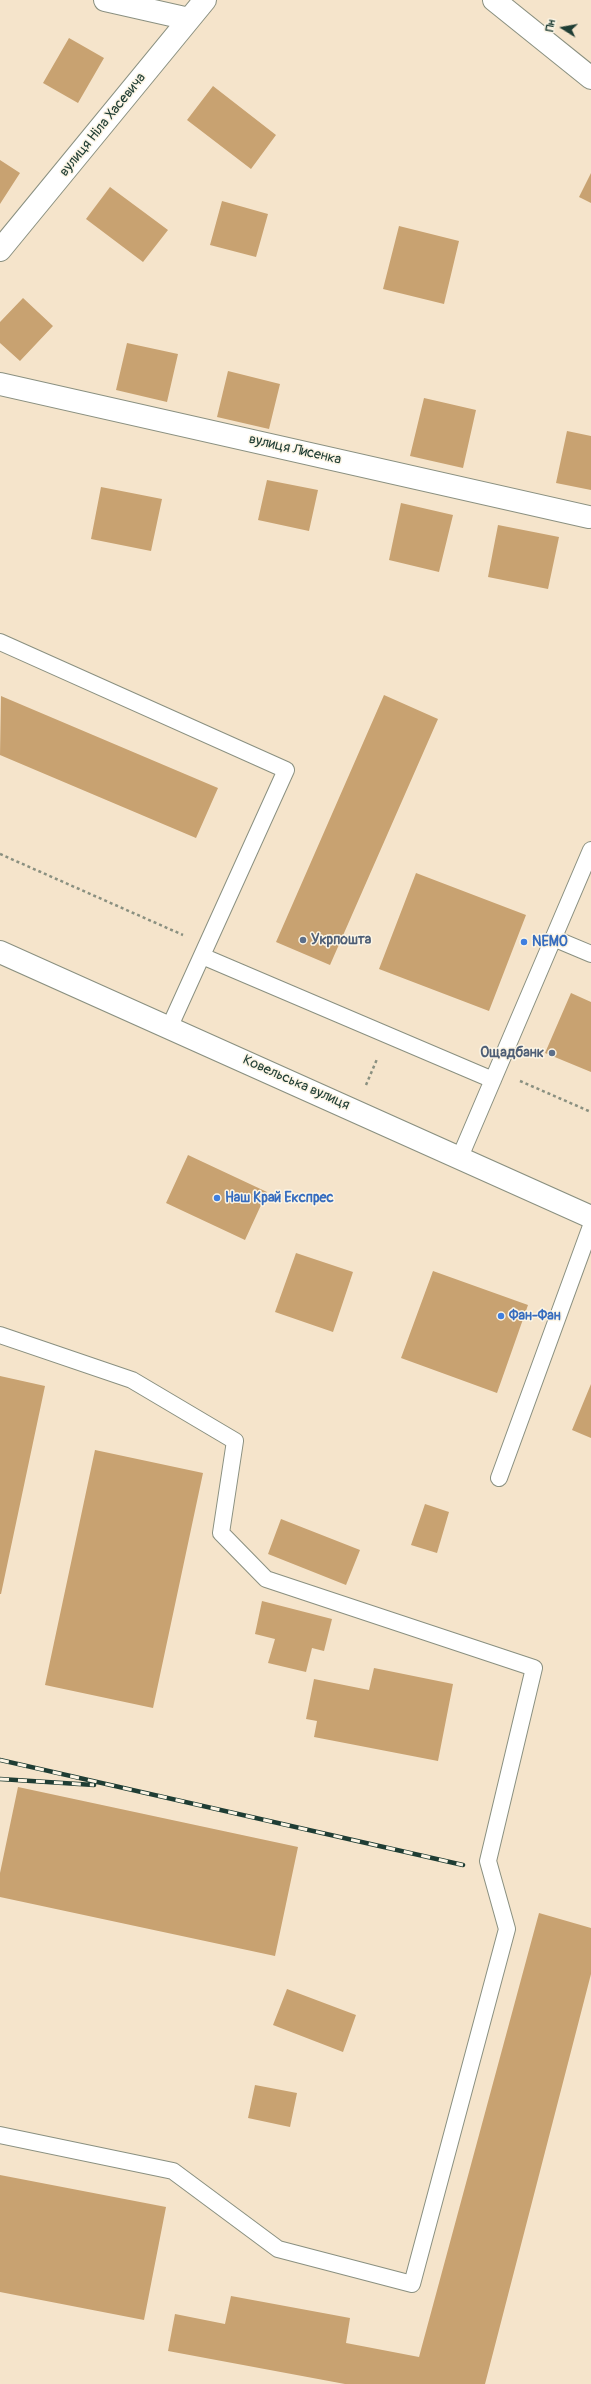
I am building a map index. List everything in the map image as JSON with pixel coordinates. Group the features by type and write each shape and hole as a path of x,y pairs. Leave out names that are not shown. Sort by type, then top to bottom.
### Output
{"street":[{"path":"105,0 189,19"},
{"name":"вулиця Ніла Хасевича","path":"0,250 205,0"},
{"path":"494,0 591,78"},
{"name":"вулиця Лисенка","path":"0,384 589,517"},
{"name":"Ковельська вулиця","path":"0,952 170,1026 591,1217"}],"lane":[{"path":"0,642 286,770 170,1026"},
{"path":"460,1157 591,850"},
{"path":"553,938 591,954"},
{"path":"202,956 388,1036 495,1075"},
{"path":"499,1478 591,1226"},
{"path":"0,1335 132,1380 235,1442 221,1533 266,1579 534,1668 488,1861 507,1929 412,2284 278,2249 173,2171 0,2135"}],"path":[{"path":"355,1110 388,1036"},
{"path":"495,1075 591,1112"}],"building":[{"path":"69,38 104,58 78,103 43,83"},
{"path":"213,86 276,135 251,169 187,120"},
{"path":"0,160 20,173 0,204"},
{"path":"591,173 591,203 579,197"},
{"path":"110,187 168,230 143,262 86,219"},
{"path":"222,201 268,214 256,257 210,245"},
{"path":"399,226 459,241 444,304 383,289"},
{"path":"23,298 53,326 20,361 0,343 0,322"},
{"path":"127,343 178,354 167,402 116,390"},
{"path":"228,371 280,384 269,429 217,417"},
{"path":"424,398 476,410 463,468 410,456"},
{"path":"567,431 591,436 591,490 556,483"},
{"path":"267,480 318,490 309,531 258,520"},
{"path":"101,487 162,499 151,551 91,539"},
{"path":"401,503 453,515 439,572 389,560"},
{"path":"498,525 559,537 548,589 488,577"},
{"path":"384,695 438,719 330,965 276,942"},
{"path":"1,696 218,788 196,838 0,755"},
{"path":"416,873 526,915 489,1011 379,969"},
{"path":"571,993 591,1002 591,1072 545,1053"},
{"name":"Наш Край Експрес","path":"188,1155 267,1192 245,1240 166,1203"},
{"path":"296,1253 353,1272 333,1332 275,1312"},
{"path":"433,1271 528,1305 497,1393 401,1358"},
{"path":"0,1376 45,1386 1,1594 0,1594"},
{"path":"591,1384 591,1438 572,1430"},
{"path":"95,1450 203,1473 153,1708 45,1685"},
{"path":"425,1504 449,1512 437,1553 411,1545"},
{"path":"281,1519 360,1550 346,1585 268,1554"},
{"path":"262,1601 332,1619 324,1651 312,1648 306,1672 268,1663 275,1639 255,1634"},
{"path":"374,1668 453,1684 438,1761 314,1737 317,1721 306,1719 314,1679 369,1690"},
{"path":"18,1787 298,1847 275,1956 0,1897 0,1873"},
{"path":"539,1913 591,1928 591,1974 485,2384 345,2384 168,2351 175,2314 225,2324 231,2296 350,2318 346,2343 419,2357"},
{"path":"287,1989 356,2015 343,2052 273,2025"},
{"path":"255,2085 297,2093 290,2127 248,2118"},
{"path":"0,2175 166,2207 144,2320 0,2292"}],"railway":[{"path":"0,1760 463,1865"},
{"path":"0,1779 94,1785"}],"place":[{"name":"Укрпошта","path":"303,940"},
{"name":"NEMO","path":"524,942"},
{"name":"Ощадбанк","path":"552,1053"},
{"name":"Наш Край Експрес","path":"217,1198"},
{"name":"Фан-Фан","path":"501,1316"}]}
